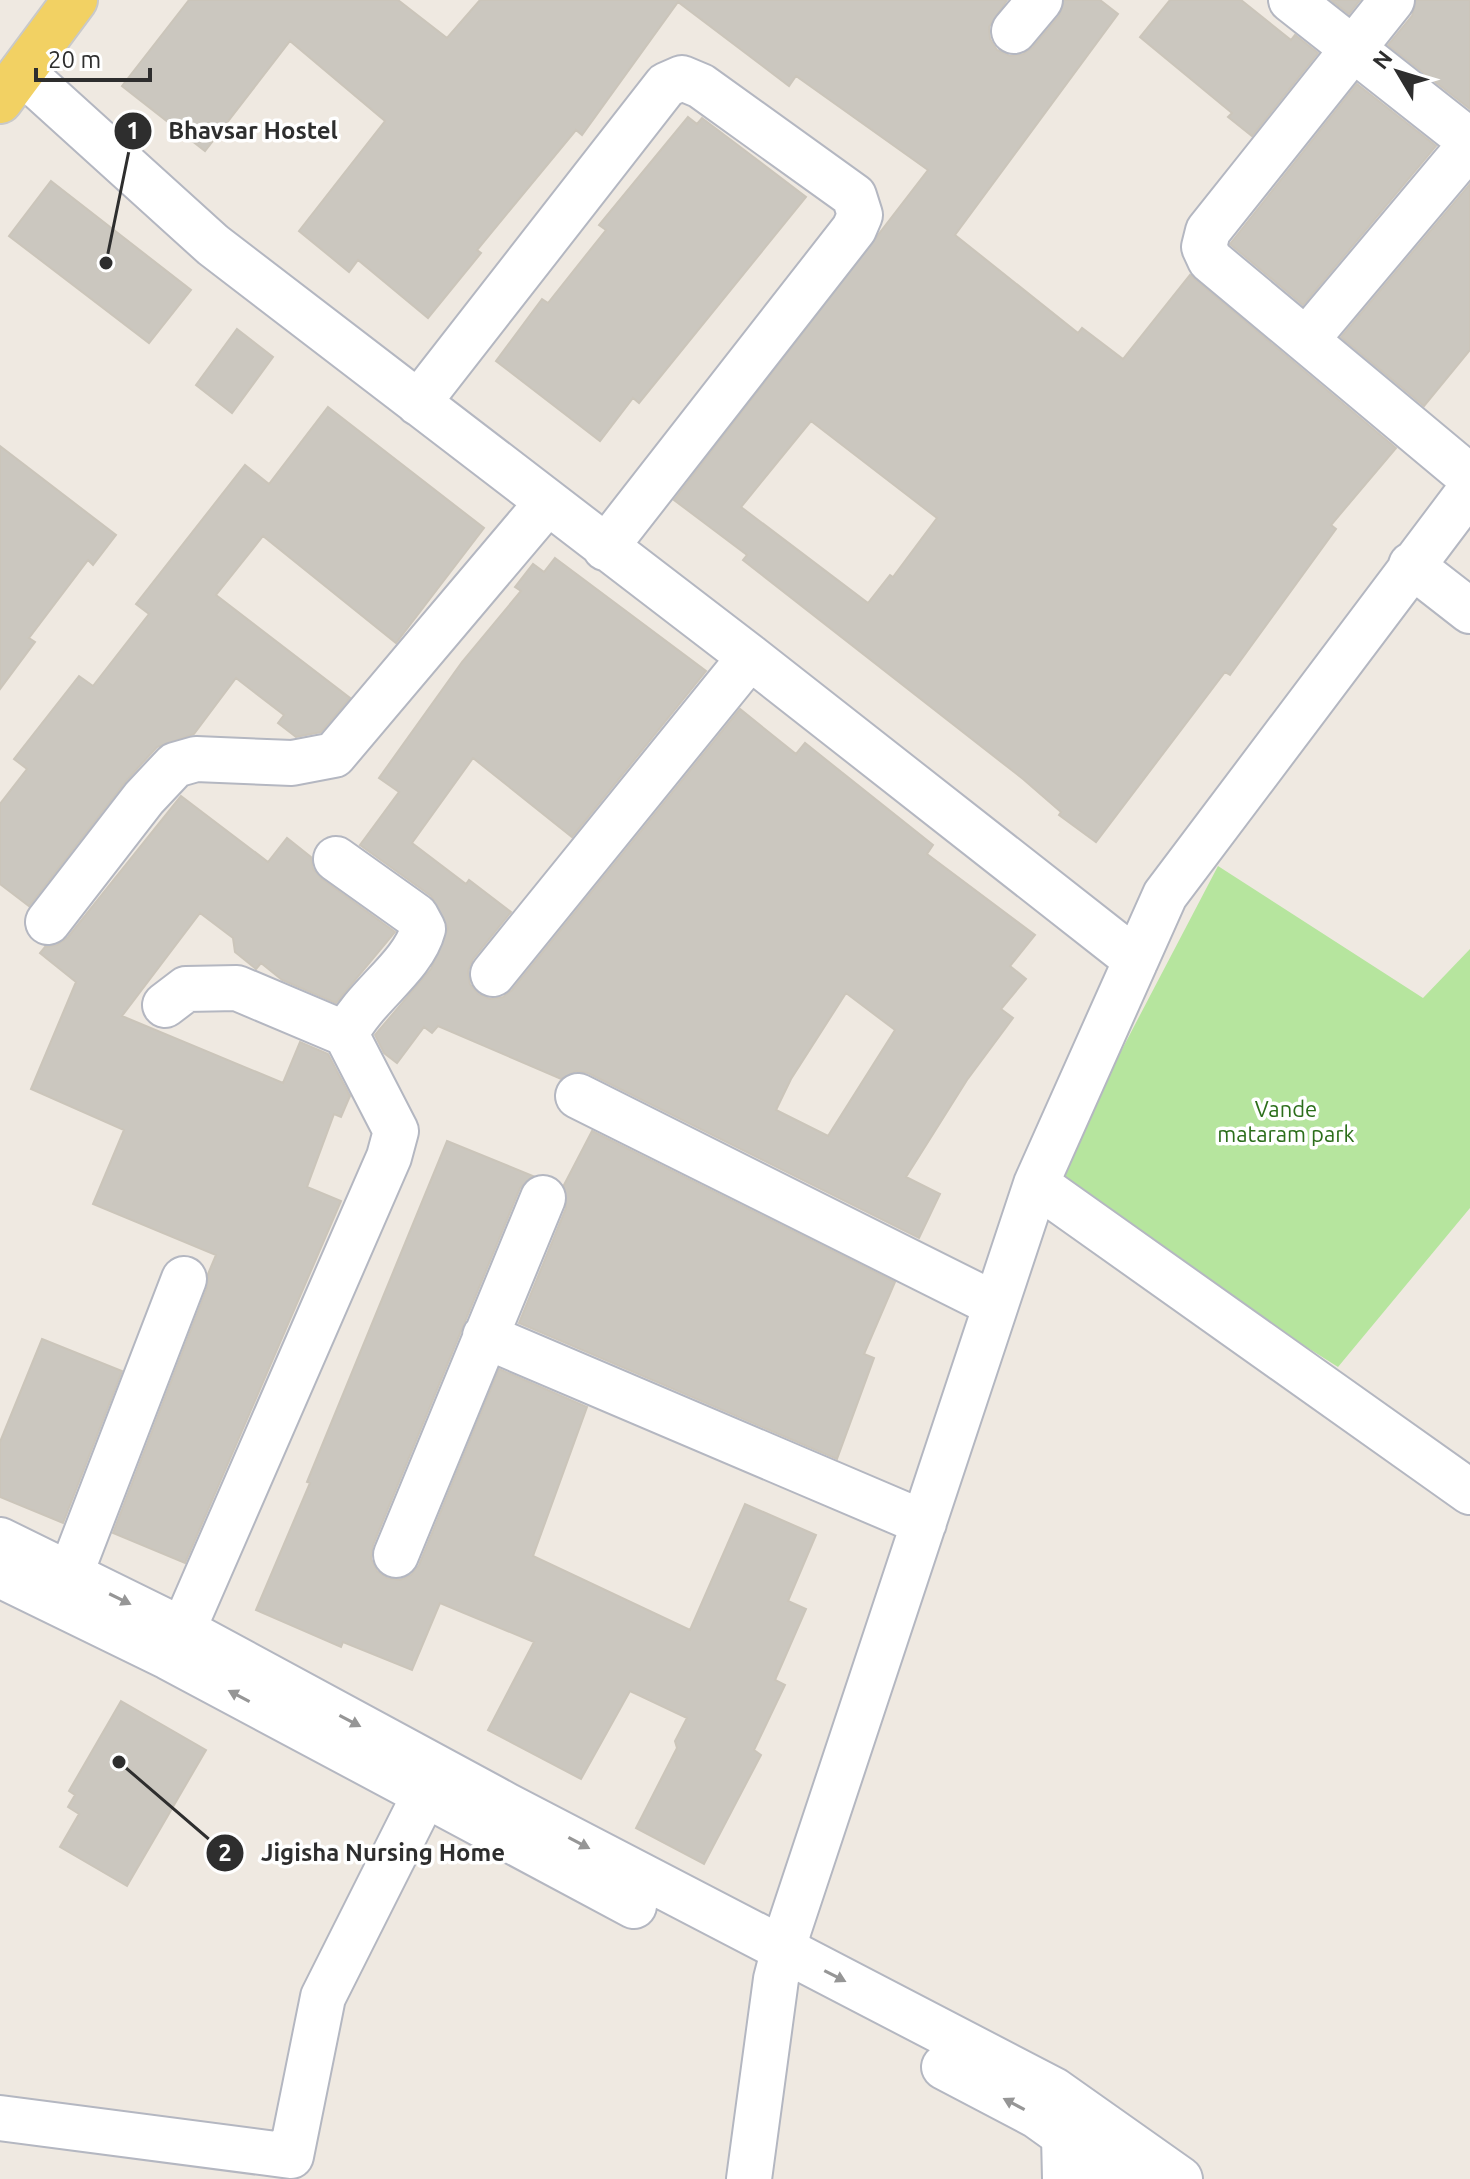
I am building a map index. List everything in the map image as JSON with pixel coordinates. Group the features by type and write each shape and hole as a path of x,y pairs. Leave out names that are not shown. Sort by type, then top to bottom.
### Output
{"main road":[{"path":"11,87 75,0"}],"street":[{"path":"1291,0 1470,143 1306,340"},
{"path":"1392,0 1208,231 1204,247 1210,260 1470,477"},
{"path":"418,403 666,85 682,78 701,86 854,196 860,215 854,229 605,548"},
{"path":"11,87 750,657 1136,960"},
{"path":"749,2179 780,1964 1036,1184 1165,895 1470,490"},
{"path":"48,922 144,798 175,765 196,759 292,763 334,755 547,503"},
{"path":"1411,565 1470,611"},
{"path":"493,974 750,657"},
{"path":"336,859 416,916 423,929 419,944 357,1012 346,1034"},
{"path":"165,1005 186,989 237,988 346,1034 396,1131 389,1157 183,1630"},
{"path":"578,1096 996,1305"},
{"path":"1036,1184 1470,1492"},
{"path":"396,1555 543,1198"},
{"path":"70,1575 184,1279"},
{"path":"485,1336 924,1523"},
{"path":"0,1540 183,1630 780,1964 1037,2116 1125,2179"},
{"path":"0,1575 168,1657 424,1796 1054,2090 1180,2179"},
{"path":"0,2118 291,2156 323,1997 424,1796"},
{"path":"1064,2136 1065,2179"}],"green space":[{"name":"Vande mataram park","path":"1218,866 1423,998 1470,949 1470,1208 1338,1367 1051,1185"}],"building":[{"path":"189,0 398,0 447,38 480,0 1007,0 989,27 990,39 997,50 1010,56 1023,54 1033,47 1059,16 1064,0 1100,0 1118,14 955,235 1078,333 1082,328 1123,359 1190,275 1396,448 1331,525 1336,529 1230,675 1225,672 1096,842 1059,815 1061,812 1023,779 743,560 747,555 674,500 928,170 796,76 789,86 678,2 582,135 576,130 477,250 481,253 428,318 358,260 349,272 299,231 385,121 290,41 205,151 122,86","holes":["811,421 937,518 893,577 890,575 868,603 741,507"]},
{"path":"1170,0 1241,0 1291,40 1295,35 1318,53 1252,136 1228,117 1232,113 1140,37"},
{"path":"1331,0 1360,0 1349,14"},
{"path":"1416,0 1470,0 1470,109 1388,45 1412,16"},
{"path":"1357,84 1436,146 1303,305 1230,244"},
{"path":"688,117 697,124 702,118 806,197 639,403 633,398 600,441 496,361 542,299 548,303 606,230 599,225"},
{"path":"51,181 191,290 149,343 9,236"},
{"path":"1470,184 1470,350 1424,406 1341,337"},
{"path":"237,329 273,357 232,413 196,385"},
{"path":"328,407 484,528 396,643 263,536 216,595 350,698 321,732 296,737 278,723 284,715 236,678 194,734 157,747 126,781 29,906 0,884 0,804 27,769 14,759 79,676 93,686 149,614 136,604 245,465 269,484"},
{"path":"0,446 116,535 93,565 88,560 29,638 35,642 0,689"},
{"path":"555,558 706,671 572,837 473,758 412,843 466,884 469,880 511,912 473,959 468,971 470,984 478,994 490,999 503,997 512,990 740,709 796,754 805,743 933,845 927,854 1035,935 1010,966 1026,979 1001,1009 1013,1018 967,1080 906,1177 940,1194 919,1238 588,1073 576,1071 561,1079 438,1026 432,1033 424,1027 397,1063 384,1053 375,1035 431,969 448,928 431,896 360,845 399,792 379,778 462,662 521,591 515,587 533,564 544,572","holes":["846,993 895,1030 828,1136 776,1110 791,1079"]},
{"path":"181,796 268,862 287,838 311,857 313,869 322,879 395,932 336,1003 282,980 261,963 256,969 235,952 233,938 200,913 122,1016 283,1083 300,1042 328,1054 350,1096 341,1117 334,1114 307,1187 341,1201 185,1563 113,1533 207,1288 208,1274 216,1255 93,1204 124,1130 31,1089 76,982 40,953 45,947 57,945 68,937"},
{"path":"592,1131 895,1282 864,1354 874,1358 837,1459 519,1323 566,1208 564,1185"},
{"path":"447,1141 533,1176 520,1188 373,1545 371,1559 377,1571 387,1578 400,1580 411,1575 419,1565 499,1369 587,1407 533,1556 690,1630 745,1504 816,1535 788,1601 806,1609 775,1680 785,1685 754,1750 761,1755 704,1864 636,1828 677,1748 675,1741 687,1718 630,1691 581,1779 488,1730 534,1642 440,1603 412,1670 343,1642 341,1647 256,1610"},
{"path":"42,1339 122,1371 63,1523 0,1497 0,1442"},
{"path":"121,1701 206,1750 127,1886 60,1847 79,1814 68,1807 75,1795 69,1791"}],"place":[{"name":"Bhavsar Hostel","path":"106,263"},
{"name":"Jigisha Nursing Home","path":"119,1762"}]}
